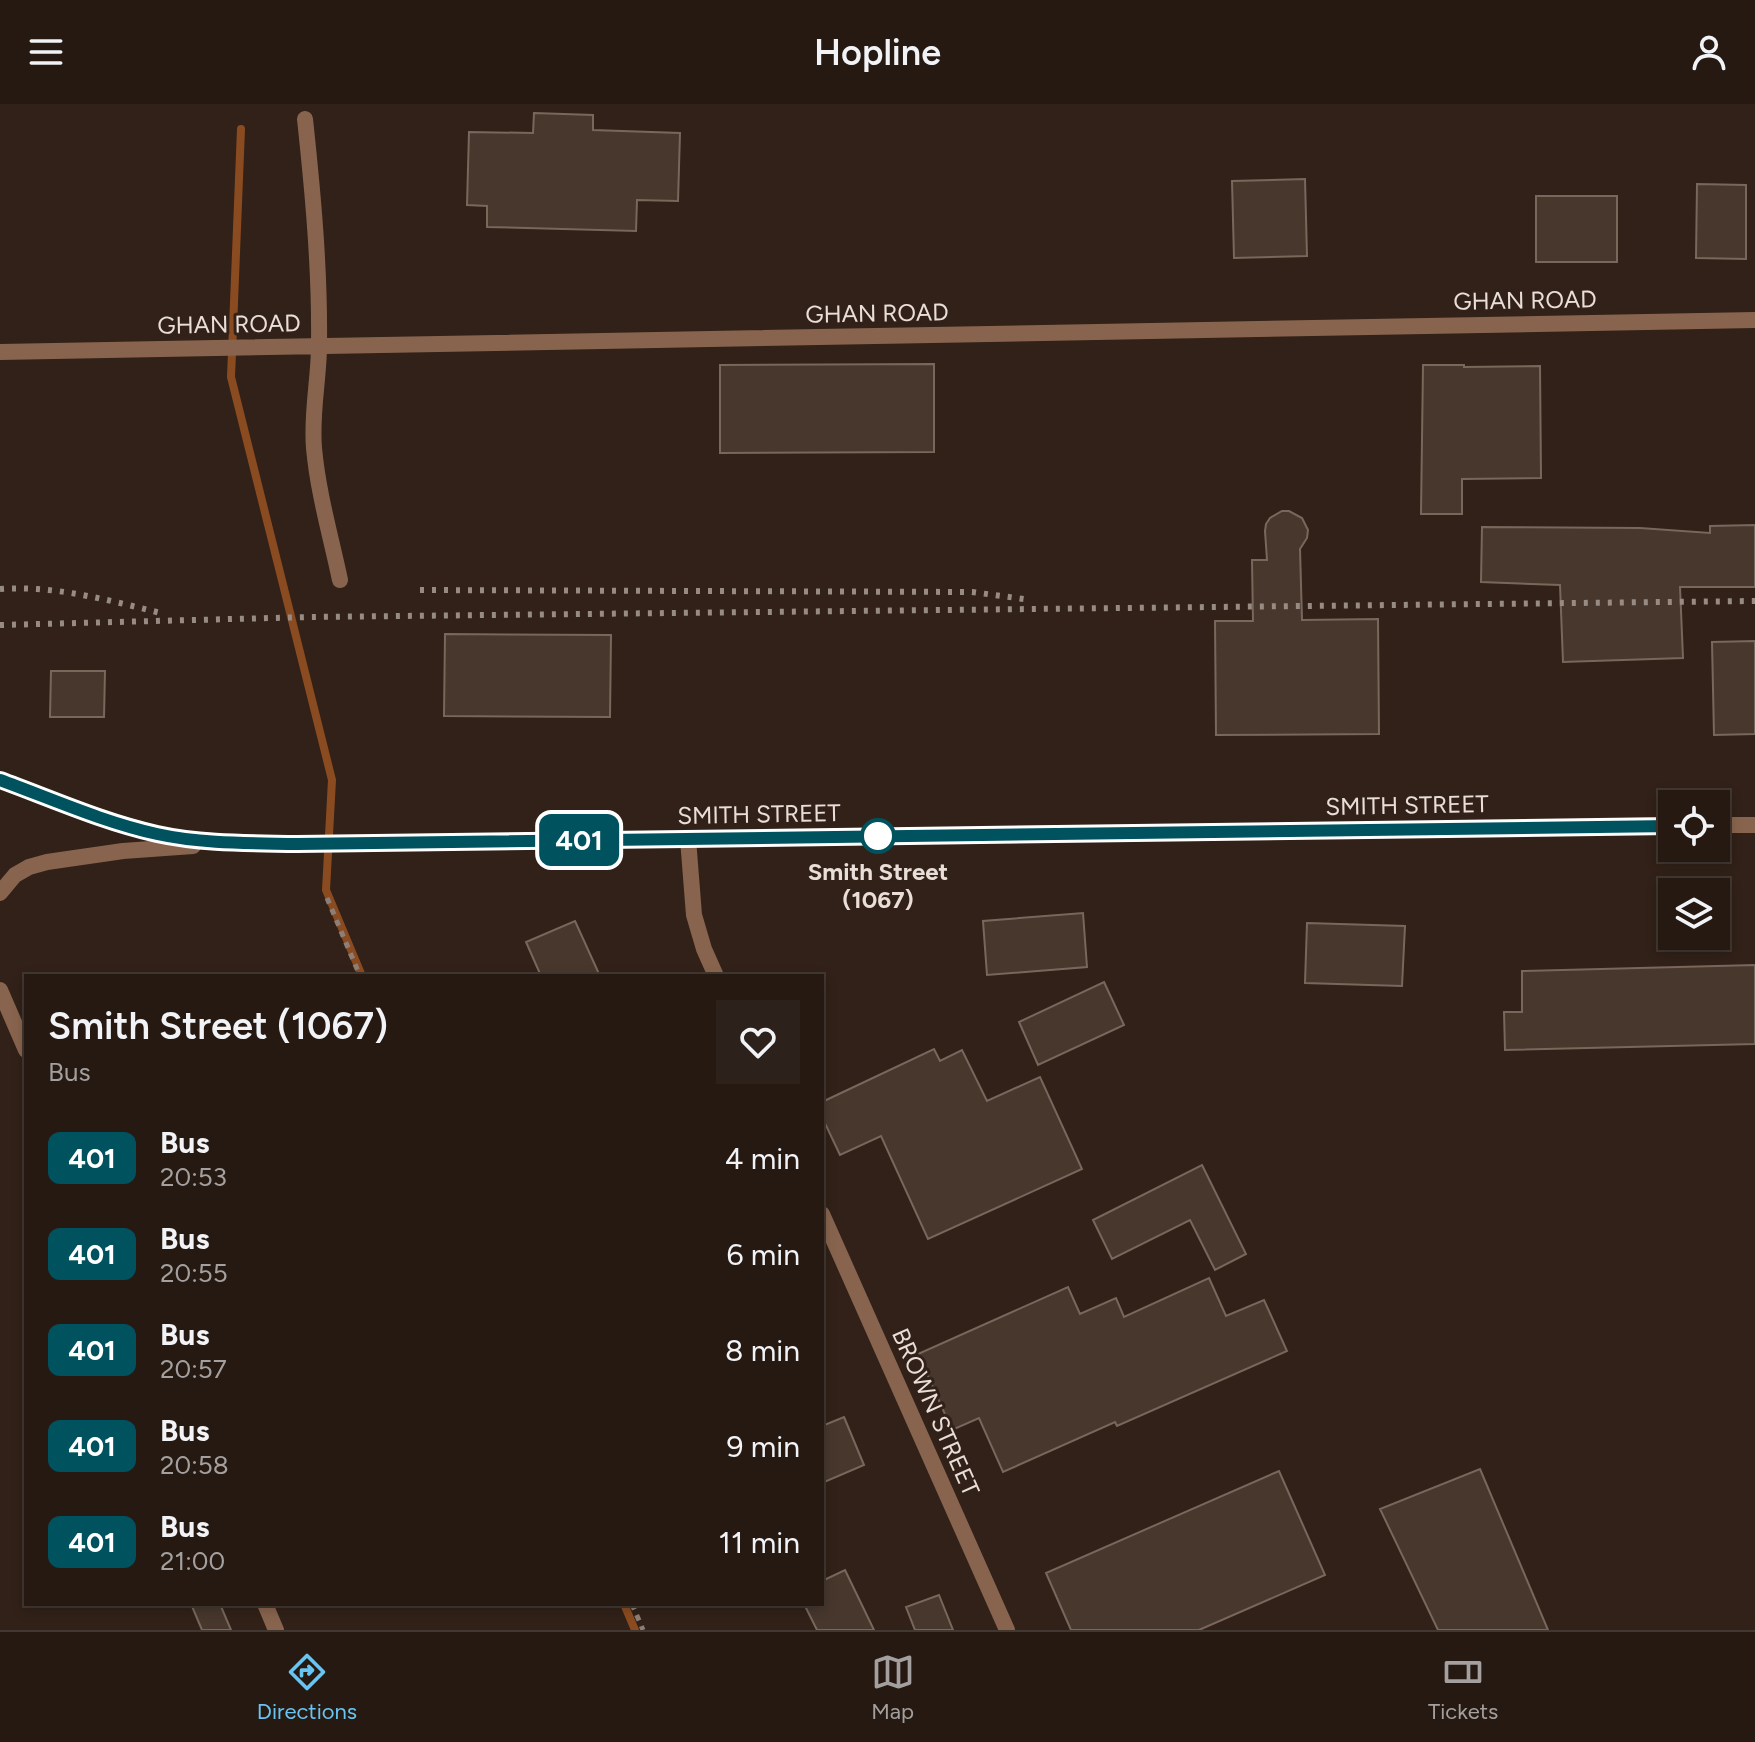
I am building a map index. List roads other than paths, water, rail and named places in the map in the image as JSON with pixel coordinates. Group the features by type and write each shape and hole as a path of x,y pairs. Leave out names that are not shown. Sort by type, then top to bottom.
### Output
{"street":[{"path":"305,119 317,242 320,347 314,444 317,474 340,580"},
{"name":"GHAN ROAD","path":"0,352 1755,320"},
{"name":"SMITH STREET","path":"0,780 107,819 159,834 247,843 1658,826"},
{"path":"1730,825 1755,825"},
{"path":"688,839 694,915 715,974"},
{"path":"0,893 15,875 47,862 123,851 247,843"},
{"path":"0,990 24,1045"},
{"name":"BROWN STREET","path":"824,1218 1007,1630"},
{"path":"266,1606 276,1630"}],"waterway":[{"path":"241,129 231,377 332,780 326,890 361,974"},
{"path":"625,1606 635,1630"}],"railway":[{"path":"0,589 63,592 165,614"},
{"path":"420,590 972,592 1031,600"},
{"path":"0,625 310,617 1755,601"}],"place":[{"name":"Smith Street (1067)","path":"878,836"}]}
